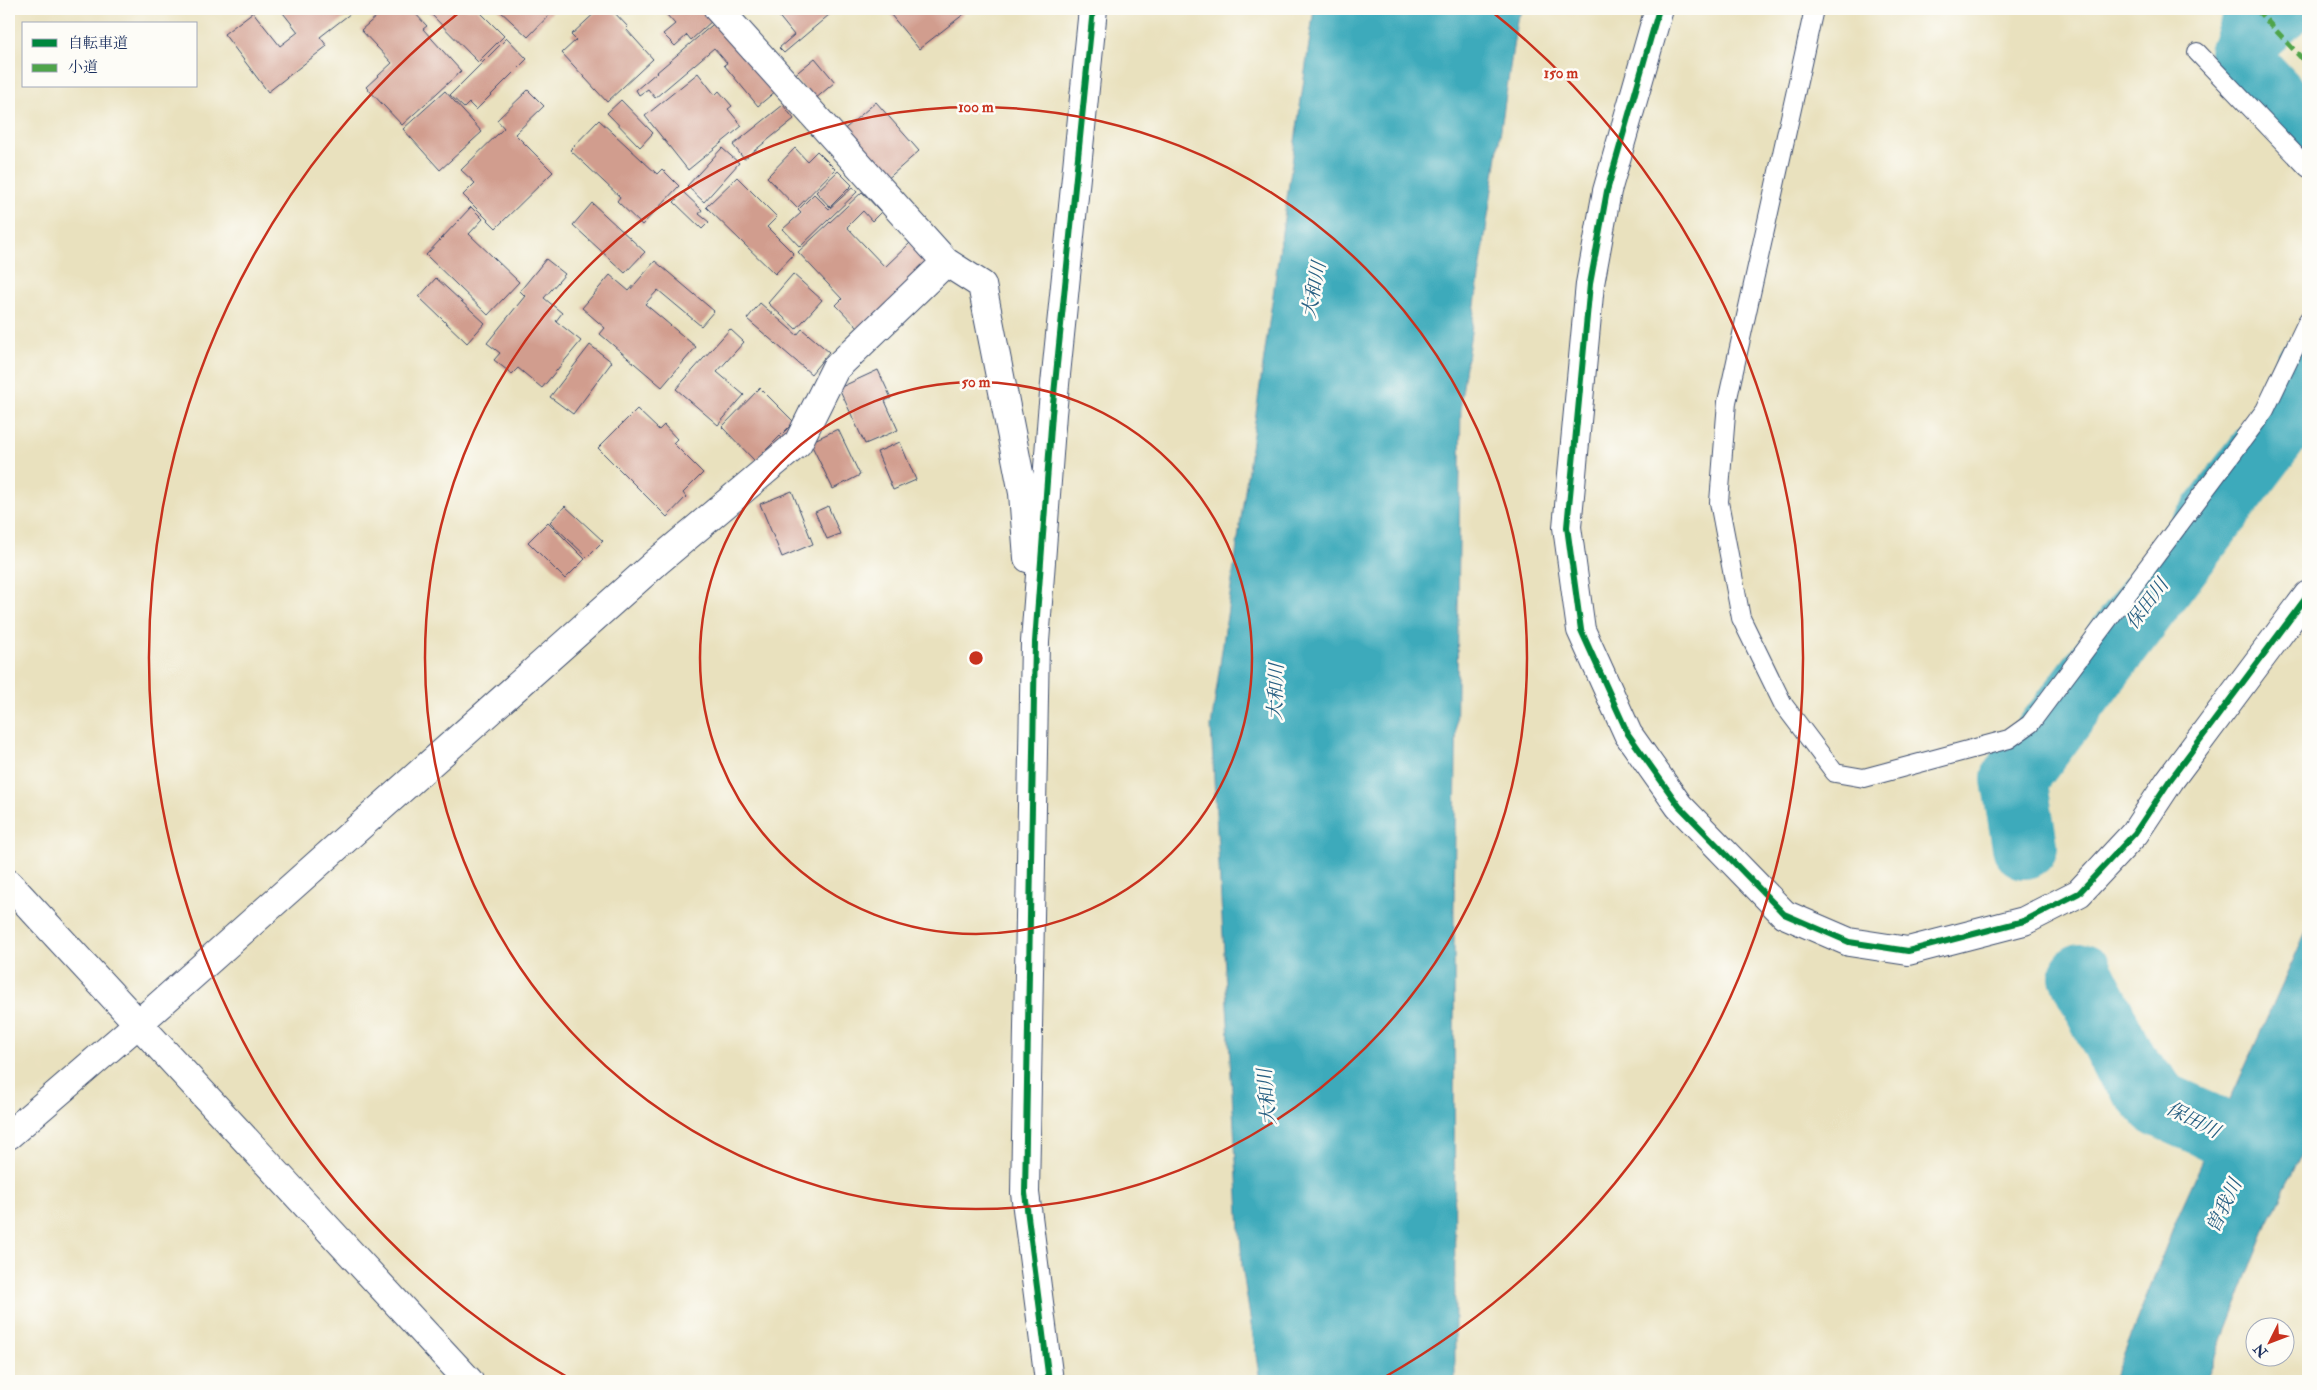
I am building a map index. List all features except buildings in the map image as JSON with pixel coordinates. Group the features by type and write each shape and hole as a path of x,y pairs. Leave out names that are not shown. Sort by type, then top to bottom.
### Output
{"street":[{"path":"718,9 946,262 982,285 1023,493 1036,642"},
{"path":"1049,1381 1025,1192 1036,642 1052,414 1094,9"},
{"path":"1659,9 1607,191 1590,284 1568,527 1581,630 1628,734 1679,806 1784,914 1848,942 1908,951 2024,921 2078,893 2135,833 2170,780 2308,596"},
{"path":"9,1135 139,1023 650,568 798,443 835,369 946,262"},
{"path":"9,884 469,1381"}],"lane":[{"path":"1814,9 1727,402 1719,502 1741,618 1783,704 1835,773 1864,778 2009,739 2030,724 2265,410 2308,320"},
{"path":"2197,52 2308,168"}],"water":[{"name":"大和川","path":"1314,9 1523,9 1517,20 1461,400 1454,906 1455,1381 1260,1381 1242,1266 1211,727"},
{"name":"曽我川","path":"2308,927 2308,1141 2267,1225 2206,1381 2113,1381 2180,1211"}],"waterway":[{"name":"保田川","path":"2279,9 2249,36 2242,54 2250,72 2308,134"},
{"name":"保田川","path":"2025,846 2014,779 2275,434 2308,367"},
{"name":"保田川","path":"2082,976 2125,1064 2160,1104 2205,1124 2252,1151"}],"marked path":[{"path":"2256,9 2308,65"}],"cycle path":[{"path":"1049,1381 1025,1193 1035,642 1052,414 1093,9"},
{"path":"1659,9 1607,191 1590,284 1567,527 1581,630 1628,734 1679,806 1784,914 1849,942 1908,951 2024,921 2079,893 2135,833 2170,780 2308,595"}]}
